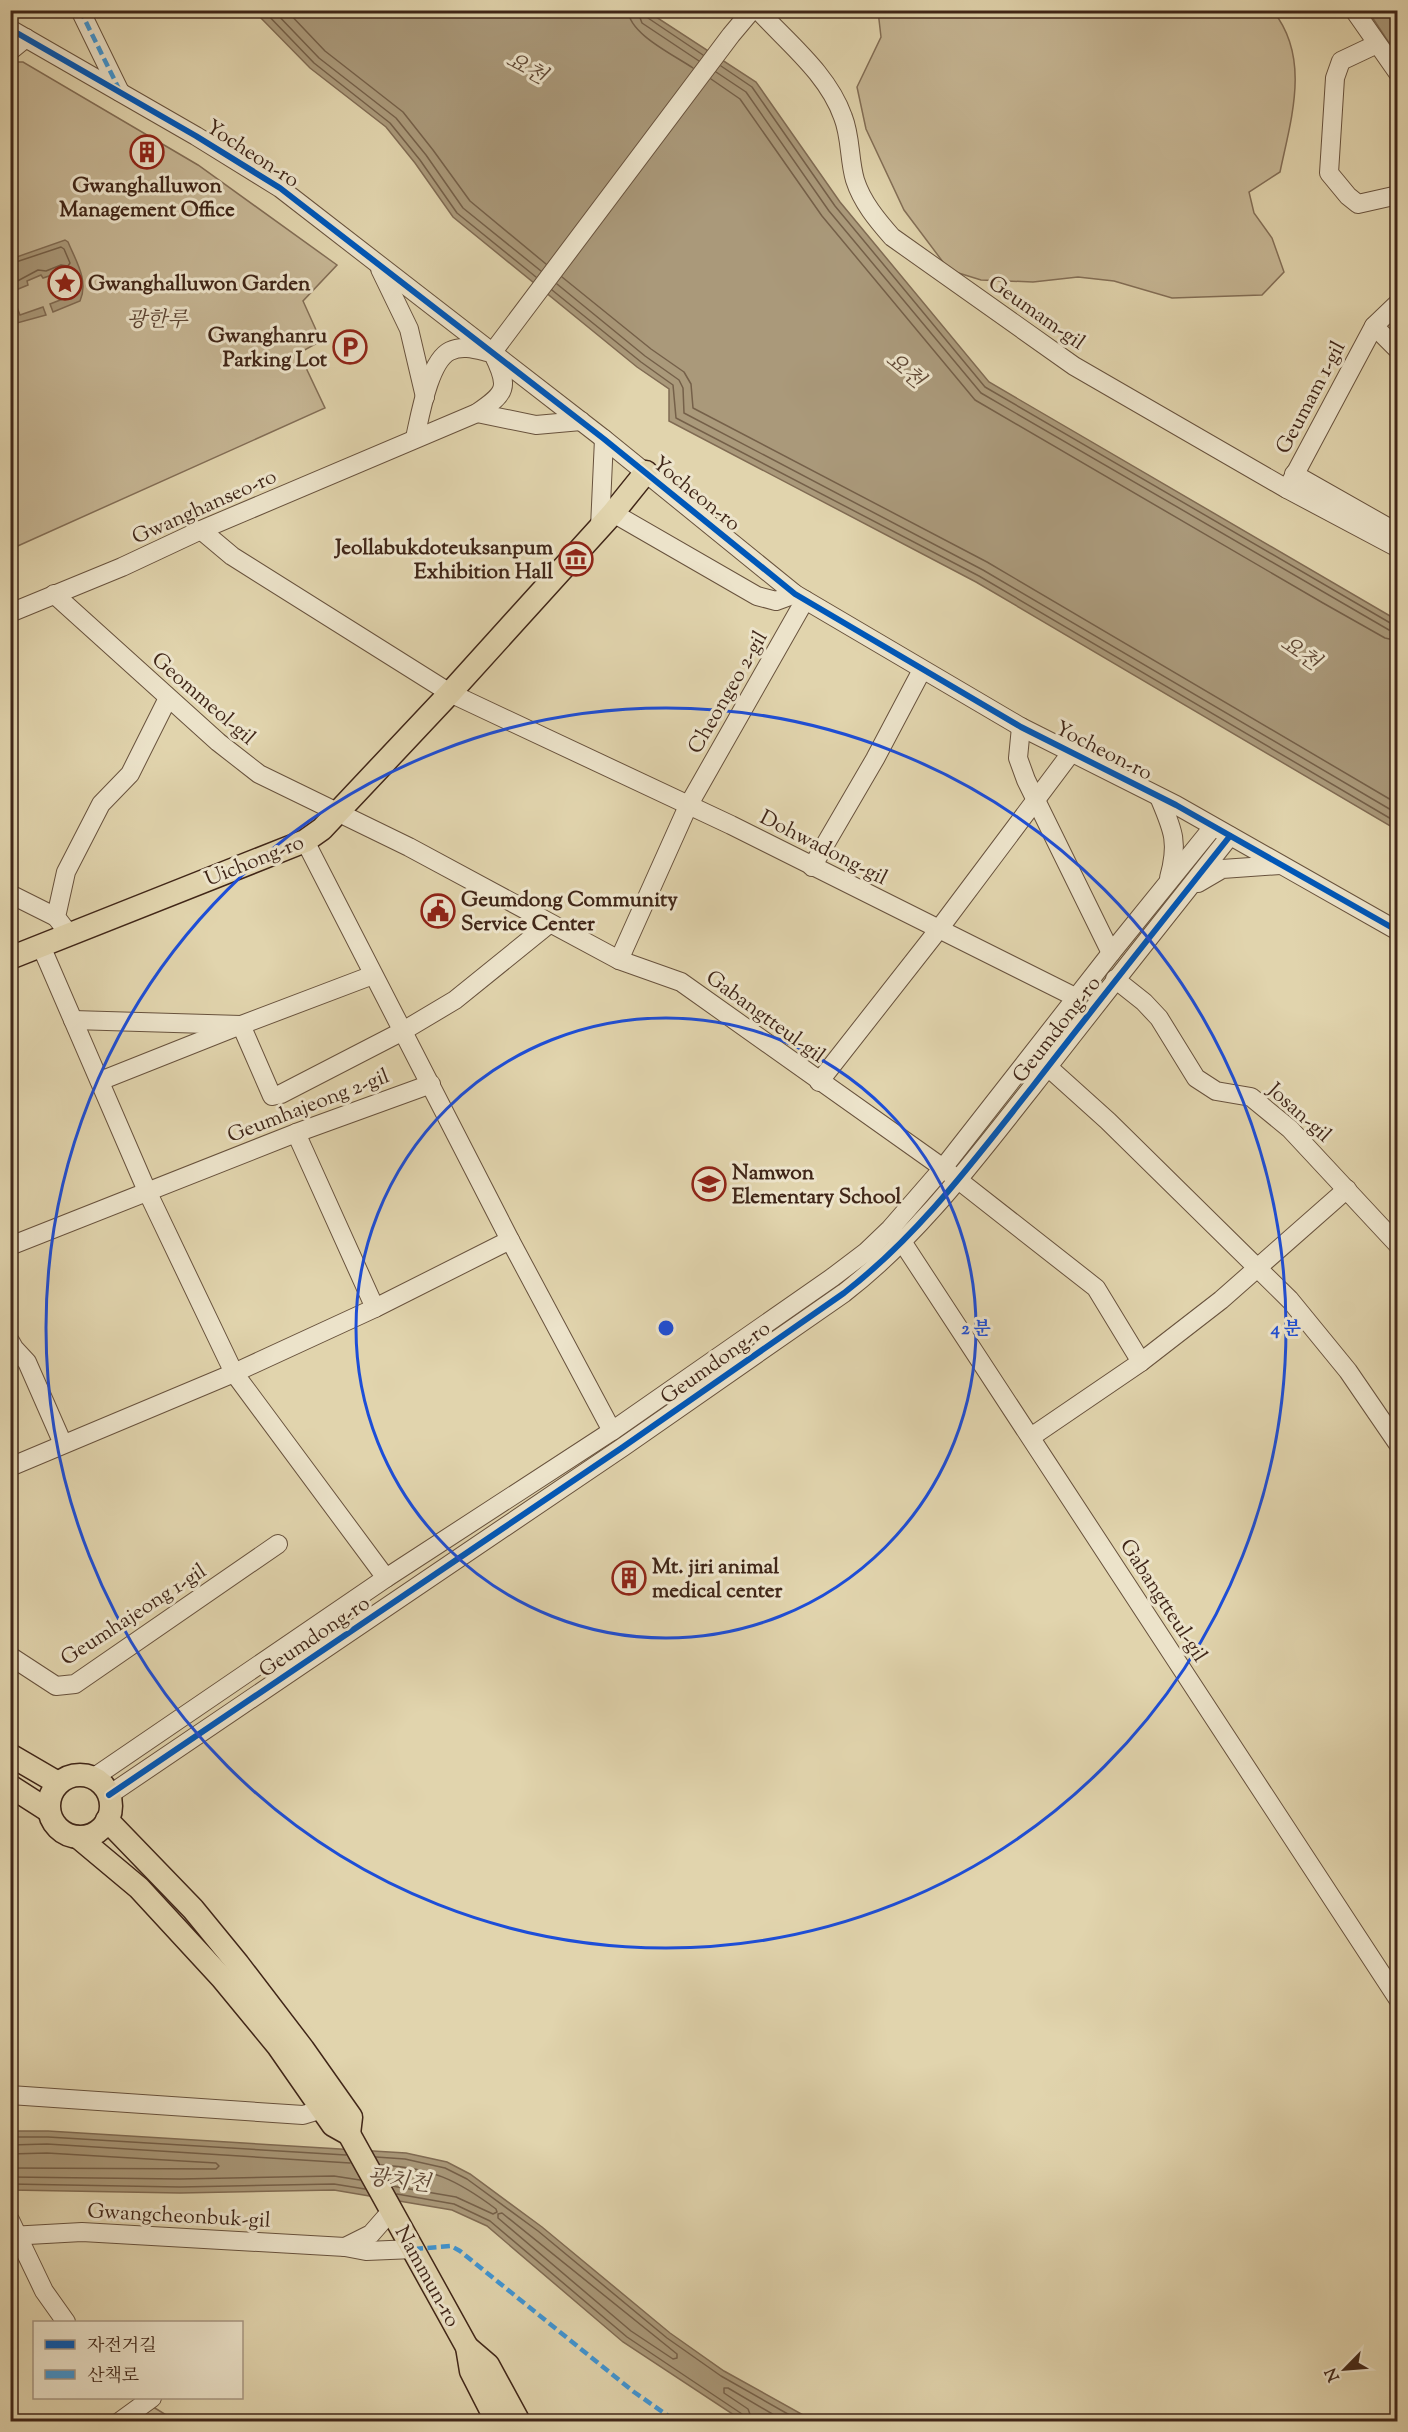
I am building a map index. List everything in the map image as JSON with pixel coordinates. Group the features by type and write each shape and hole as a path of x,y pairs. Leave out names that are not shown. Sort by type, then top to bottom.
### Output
{"main road":[{"name":"Uichong-ro","path":"10,958 41,946 62,926 305,840 322,829 450,693 607,520 646,472"},
{"path":"10,1755 58,1783 49,1801 49,1811 52,1821 59,1829 78,1837 139,1888 230,1971 303,2049 351,2117 350,2134 333,2125 278,2046 230,1971 193,1909 107,1820"},
{"name":"Geumdong-ro","path":"58,1783 76,1775 93,1778"},
{"path":"78,1837 98,1831 107,1820 111,1805 109,1795 103,1786 93,1778"},
{"path":"10,1786 49,1811"},
{"name":"Nammun-ro","path":"350,2134 467,2347 471,2372 497,2421"},
{"name":"Nammun-ro","path":"467,2347 488,2365 519,2421"}],"street":[{"path":"80,10 120,92"},
{"path":"415,438 425,397 439,362 450,351 469,348 492,353 752,10"},
{"name":"Geumam-gil","path":"758,10 834,95 844,119 858,188 873,215 892,237 1074,366 1290,481 1398,548"},
{"path":"1354,10 1398,73"},
{"name":"Yocheon-ro","path":"10,29 280,188 646,472 800,597 1021,727 1222,831 1398,931"},
{"path":"10,51 27,38"},
{"path":"1377,44 1341,61 1335,78 1329,173 1348,196 1359,204 1398,195"},
{"path":"378,264 409,329 425,397"},
{"name":"Geumam 1-gil","path":"1290,481 1374,326 1398,303"},
{"path":"1374,326 1398,350"},
{"name":"Gwanghanseo-ro","path":"10,613 122,567 201,530 477,413 501,395 503,387 499,366 492,353"},
{"path":"477,413 536,425 581,421"},
{"path":"604,439 607,520 757,596 776,601 800,597"},
{"path":"1290,481 1398,532"},
{"path":"201,530 232,556 450,693"},
{"name":"Geommeol-gil","path":"54,594 225,748 259,774 339,813"},
{"name":"Cheongeo 2-gil","path":"688,806 800,597"},
{"path":"812,867 876,759 922,670"},
{"name":"Dohwadong-gil","path":"450,693 688,806 1077,998"},
{"path":"10,894 62,926 66,872 101,804 130,774 168,698"},
{"name":"Yocheon-ro","path":"1021,727 1018,758 1035,799 1111,953"},
{"path":"819,1082 939,929 1071,753"},
{"path":"1159,797 1173,830 1175,856 1168,883"},
{"path":"619,960 688,806"},
{"name":"Gabangtteul-gil","path":"339,813 409,847 619,960 681,982 943,1168"},
{"name":"Geumdong-ro","path":"93,1778 386,1578 612,1431 866,1252 890,1229 943,1168 1168,883 1222,831"},
{"name":"Geumdong-ro","path":"109,1795 767,1347 879,1267 958,1180 1183,895 1222,831"},
{"name":"Geumhajeong 2-gil","path":"10,1246 296,1133 430,1084 305,840"},
{"path":"1183,895 1222,868 1281,865"},
{"path":"403,1031 455,1000 549,924"},
{"path":"41,946 147,1191 234,1373 386,1578"},
{"path":"100,1081 241,1024 373,975"},
{"name":"Josan-gil","path":"1115,980 1144,1002 1159,1018 1196,1078 1216,1091 1251,1097 1290,1128 1398,1245"},
{"path":"73,1020 241,1024"},
{"name":"Geumhajeong 2-gil","path":"241,1024 272,1096 281,1094 403,1031"},
{"name":"Geumdong-ro","path":"1048,1066 1108,1121 1290,1300 1348,1371 1398,1444"},
{"path":"430,1084 612,1431"},
{"path":"296,1133 375,1308"},
{"path":"943,1168 1096,1288 1141,1362"},
{"path":"1031,1437 1141,1362 1221,1300 1347,1189"},
{"name":"Gabangtteul-gil","path":"890,1229 903,1243 1031,1437 1398,1999"},
{"path":"10,1467 234,1373 375,1308 510,1240"},
{"path":"10,1341 19,1365 63,1444"},
{"name":"Geumhajeong 1-gil","path":"10,1656 56,1686 75,1683 278,1544"},
{"path":"10,2095 303,2115 323,2109"},
{"path":"345,2247 371,2234 390,2207"},
{"path":"13,2230 44,2291 65,2321"},
{"name":"Gwangcheonbuk-gil","path":"13,2230 345,2247 366,2251 414,2249"},
{"path":"10,2259 35,2272"},
{"path":"119,2421 149,2399"}],"green space":[{"path":"1121,10 1138,17 1168,10 1273,11 1285,29 1292,49 1295,89 1280,172 1249,192 1254,213 1272,238 1284,272 1262,295 1172,298 1114,281 1078,277 1033,282 981,280 949,270 904,210 866,129 857,87 881,37 878,11"},
{"name":"광한루","path":"23,62 198,165 337,265 303,301 321,341 299,353 325,408 11,549 10,65"},
{"path":"150,2405 176,2421 133,2422"}],"water":[{"name":"요천","path":"254,11 647,11 756,82 840,202 989,382 1397,620 1397,830 976,582 669,421 669,389 637,367 453,217 386,127 310,68"},
{"path":"1368,11 1397,11 1397,55"},
{"path":"65,240 68,242 82,279 80,301 53,312 50,304 73,295 64,271 43,278 41,275 27,281 28,285 11,292 11,259"},
{"path":"11,292 20,315 43,307 46,315 17,323 11,320"},
{"name":"광치천","path":"10,2131 48,2131 406,2153 447,2162 470,2174 542,2227 670,2333 724,2371 814,2421 743,2421 623,2342 487,2226 452,2210 334,2190 180,2193 11,2190"}],"marked path":[{"path":"80,10 120,91"},
{"path":"414,2249 451,2246 460,2251 634,2392 677,2422"}],"cycle path":[{"path":"10,29 196,136 280,188 604,439 795,594 1021,727 1176,805 1398,931"},
{"path":"109,1795 623,1447 844,1293 871,1270 945,1195 1230,836"}],"place":[{"name":"Gwanghalluwon Management Office","path":"147,152"},
{"name":"Gwanghalluwon Garden","path":"65,283"},
{"name":"Gwanghanru Parking Lot","path":"350,347"},
{"name":"Jeollabukdoteuksanpum Exhibition Hall","path":"576,559"},
{"name":"Geumdong Community Service Center","path":"438,911"},
{"name":"Namwon Elementary School","path":"709,1184"},
{"name":"Mt. jiri animal medical center","path":"629,1578"}]}
